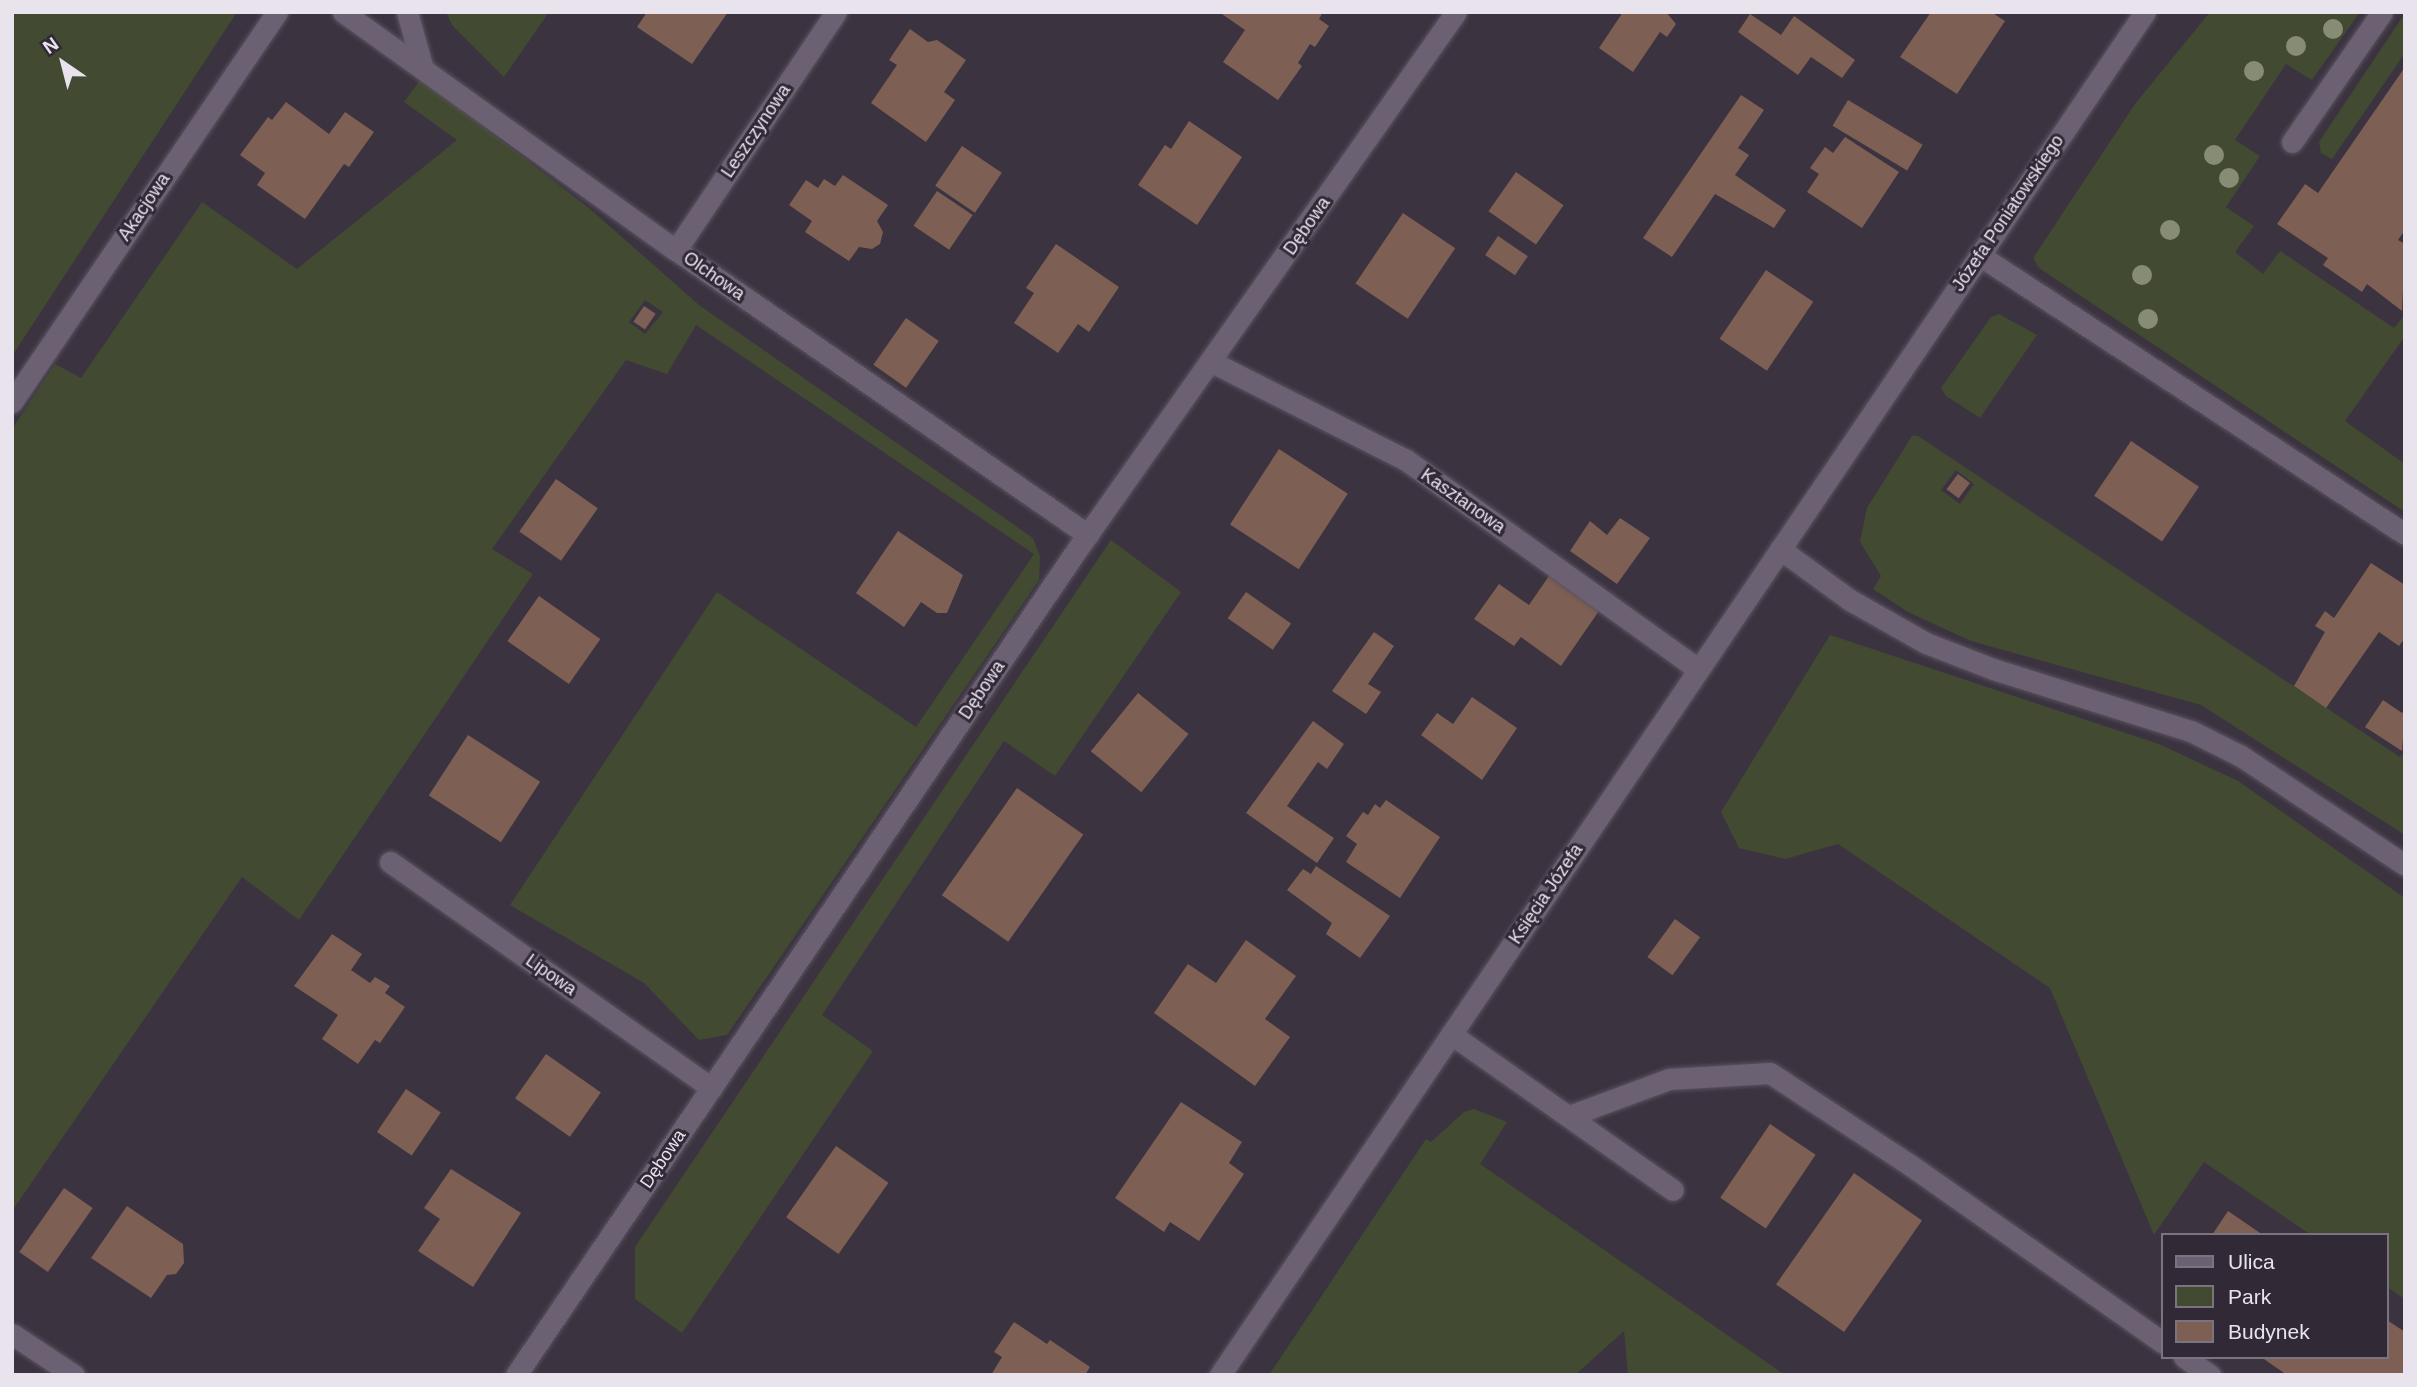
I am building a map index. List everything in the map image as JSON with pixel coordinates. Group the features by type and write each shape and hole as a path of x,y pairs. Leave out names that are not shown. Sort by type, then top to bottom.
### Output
{"street":[{"name":"Akacjowa","path":"12,402 276,12"},
{"name":"Olchowa","path":"343,12 676,250 1088,535"},
{"path":"407,12 423,69"},
{"name":"Leszczynowa","path":"676,250 836,12"},
{"name":"Dębowa","path":"516,1375 1088,535 1456,12"},
{"name":"Józefa Poniatowskiego","path":"1872,413 2145,12"},
{"path":"2292,142 2382,12"},
{"path":"1979,255 2405,534"},
{"name":"Kasztanowa","path":"1212,362 1406,460 1698,669"},
{"name":"Księcia Józefa","path":"1220,1375 1872,413"},
{"path":"1780,549 1850,600 1927,643 1993,669 2191,732 2241,756 2405,865"},
{"name":"Lipowa","path":"390,862 712,1087"},
{"path":"1451,1034 1673,1190"},
{"path":"1569,1116 1669,1079 1770,1073 1910,1165 2162,1342"},
{"path":"12,1334 74,1375"},
{"path":"2187,1359 2210,1375"}],"green space":[{"path":"12,12 237,12 12,356"},
{"path":"446,12 549,12 504,77 452,25"},
{"path":"2210,12 2360,12 2312,80 2286,64 2235,140 2260,156 2226,207 2254,226 2235,252 2263,274 2280,251 2394,328 2405,315 2405,336 2345,421 2405,464 2405,512 2039,268 2033,258 2135,104"},
{"path":"2405,13 2405,53 2332,159 2321,153 2319,142"},
{"path":"421,79 589,208 699,305 1033,538 1040,556 1039,580 727,1035 699,1040 644,983 510,905 717,592 916,727 1034,554 696,325 667,374 626,360 492,549 533,574 299,920 242,877 12,1211 12,429 55,364 81,378 202,202 297,269 457,140 404,102","holes":["645,300 663,312 645,334 629,322"]},
{"path":"1999,314 2037,335 1980,418 1946,396 1941,388 1991,317"},
{"path":"1912,436 1918,436 2400,757 2405,751 2405,835 2201,705 1971,641 1908,612 1873,589 1881,576 1860,542 1867,508","holes":["1956,470 1974,484 1960,504 1941,490"]},
{"path":"1111,540 1181,592 1055,776 1004,741 822,1015 873,1051 682,1333 635,1299 635,1247"},
{"path":"1830,635 2159,744 2238,781 2405,898 2405,1299 2389,1288 2389,1233 2308,1233 2204,1162 2154,1235 2050,988 1838,844 1785,859 1739,848 1721,812"},
{"path":"1474,1109 1507,1122 1480,1164 1785,1375 1628,1375 1624,1331 1575,1375 1269,1375 1426,1139 1431,1142 1464,1112"}],"building":[{"path":"647,12 728,12 692,64 637,27"},
{"path":"1219,12 1323,12 1319,19 1329,26 1315,47 1310,44 1298,63 1302,66 1278,100 1223,62 1245,30"},
{"path":"1623,12 1666,12 1676,24 1667,37 1660,32 1633,72 1599,48"},
{"path":"1931,12 1991,12 2005,21 1957,94 1900,57"},
{"path":"1750,14 1781,35 1794,16 1855,60 1842,78 1811,57 1798,75 1738,32"},
{"path":"910,29 928,42 937,40 966,60 944,92 955,100 926,142 871,103 897,65 889,60"},
{"path":"2405,67 2405,230 2398,240 2405,244 2402,311 2367,284 2362,292 2323,265 2328,258 2277,224 2305,184 2318,193"},
{"path":"1741,95 1764,110 1738,148 1749,155 1735,175 1786,210 1774,228 1715,194 1672,257 1643,238"},
{"path":"1848,100 1923,145 1907,171 1833,126"},
{"path":"286,102 329,134 345,112 374,132 349,167 344,164 305,219 257,185 265,173 240,155 268,117 272,120"},
{"path":"1189,121 1242,157 1197,225 1138,185 1165,145 1171,149"},
{"path":"1845,137 1899,172 1862,228 1807,192 1819,174 1810,168 1825,147 1833,153"},
{"path":"962,146 1002,173 975,213 935,186"},
{"path":"1516,172 1564,205 1536,245 1488,211"},
{"path":"843,175 888,205 877,221 883,232 880,244 872,249 859,247 849,261 805,232 812,221 789,205 806,180 818,188 824,179 835,186"},
{"path":"937,191 973,215 949,250 914,226"},
{"path":"1403,213 1455,248 1408,319 1355,283"},
{"path":"1498,236 1528,256 1515,275 1485,255"},
{"path":"1056,244 1119,287 1089,332 1078,324 1058,353 1014,323 1034,293 1026,288"},
{"path":"1766,270 1813,302 1767,371 1720,339"},
{"path":"644,306 656,314 645,330 633,322"},
{"path":"906,318 939,341 906,388 873,365"},
{"path":"2131,441 2199,487 2162,542 2094,496"},
{"path":"1279,449 1348,494 1299,569 1230,524"},
{"path":"1958,474 1970,483 1959,498 1947,489"},
{"path":"556,479 598,508 561,561 519,531"},
{"path":"1620,518 1650,538 1617,584 1570,551 1590,521 1607,535"},
{"path":"898,531 963,575 947,613 937,613 921,602 904,627 856,593"},
{"path":"2371,563 2405,585 2405,638 2399,646 2379,632 2326,708 2294,686 2325,632 2315,626 2325,611 2334,618"},
{"path":"1551,573 1601,608 1561,666 1521,637 1514,646 1474,619 1499,584 1529,605"},
{"path":"1246,592 1291,624 1273,650 1228,618"},
{"path":"539,596 600,639 569,684 507,641"},
{"path":"1374,632 1394,646 1368,684 1381,692 1366,714 1332,691"},
{"path":"1138,693 1189,734 1141,792 1091,751"},
{"path":"1472,697 1517,728 1482,780 1421,735 1437,713 1453,724"},
{"path":"2383,700 2402,713 2405,709 2402,751 2365,727"},
{"path":"1313,721 1344,744 1327,769 1318,762 1287,806 1334,838 1317,863 1246,813"},
{"path":"468,735 540,782 501,842 429,795"},
{"path":"1017,788 1083,834 1008,942 942,895"},
{"path":"1386,800 1440,837 1400,898 1346,862 1357,844 1346,836 1363,812 1368,815 1375,804 1380,808"},
{"path":"1316,866 1390,916 1360,958 1326,934 1332,923 1287,890 1303,869 1311,874"},
{"path":"1675,919 1700,937 1672,975 1647,957"},
{"path":"332,934 362,954 351,970 370,983 375,977 390,986 385,993 405,1007 380,1043 375,1040 358,1064 322,1039 338,1015 294,986"},
{"path":"1246,940 1296,976 1265,1019 1290,1037 1255,1086 1154,1013 1188,964 1216,983"},
{"path":"546,1054 601,1092 570,1137 515,1098"},
{"path":"406,1089 441,1112 412,1156 377,1132"},
{"path":"1181,1102 1242,1142 1229,1163 1244,1174 1199,1241 1170,1222 1164,1232 1115,1198"},
{"path":"1770,1124 1816,1155 1766,1229 1720,1198"},
{"path":"836,1146 888,1183 839,1254 786,1217"},
{"path":"451,1169 521,1213 473,1287 418,1251 440,1219 424,1208"},
{"path":"1854,1173 1922,1221 1844,1332 1776,1284"},
{"path":"64,1188 93,1208 48,1272 19,1252"},
{"path":"127,1206 183,1244 184,1263 176,1274 167,1275 151,1298 91,1258"},
{"path":"2228,1211 2260,1233 2213,1233"},
{"path":"2389,1321 2405,1332 2405,1375 2287,1375 2264,1359 2389,1359"},
{"path":"1014,1322 1047,1344 1050,1340 1090,1367 1085,1375 991,1375 1002,1357 994,1352"}]}
